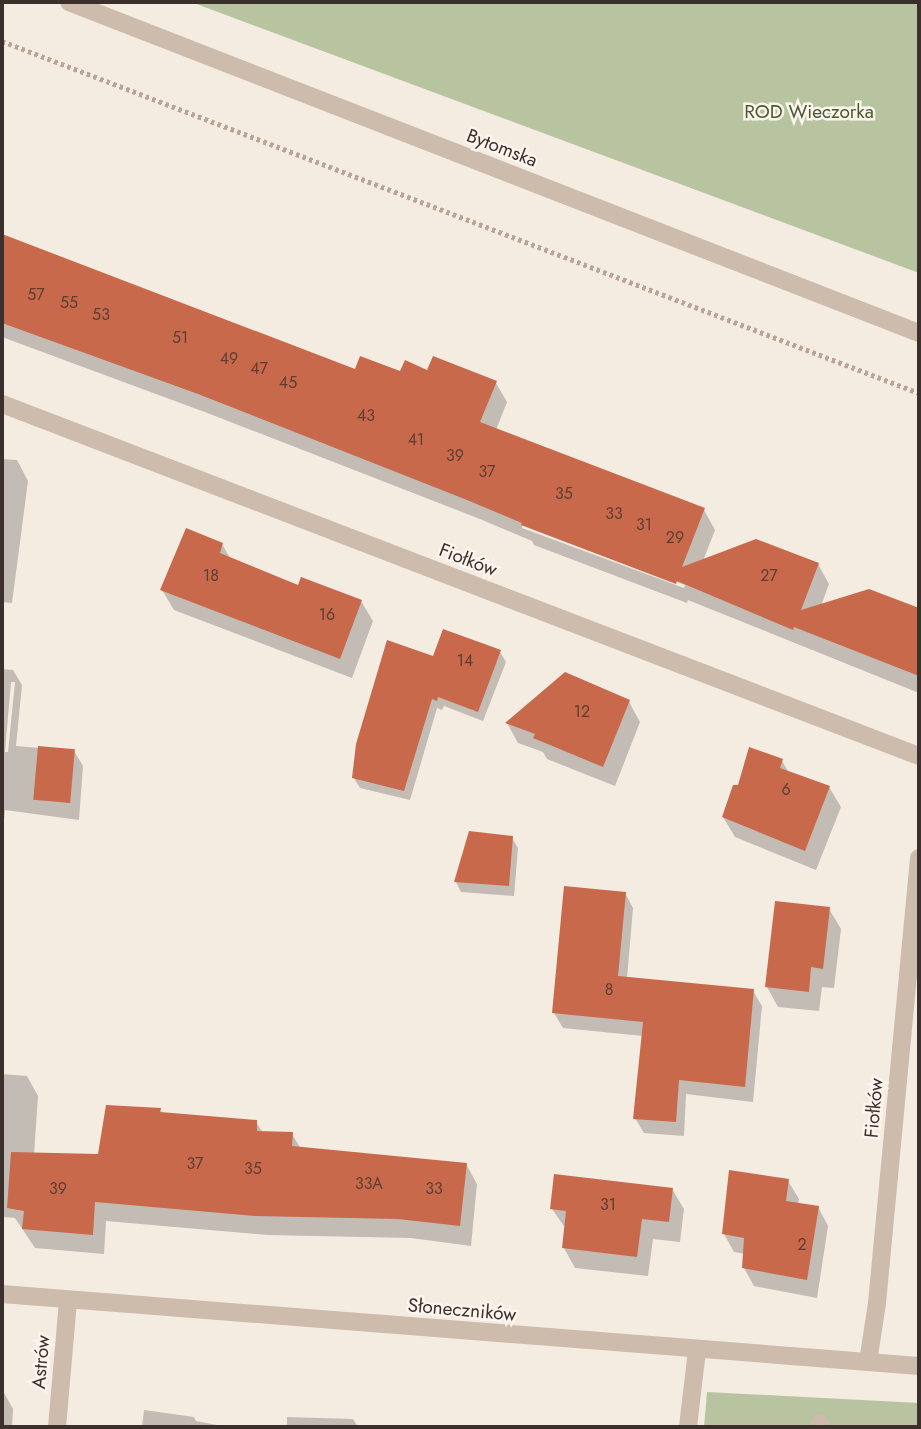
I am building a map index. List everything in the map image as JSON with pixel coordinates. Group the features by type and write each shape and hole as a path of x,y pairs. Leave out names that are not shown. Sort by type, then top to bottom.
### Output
{"street":[{"name":"Bytomska","path":"69,2 919,333"},
{"name":"Fiołków","path":"2,404 919,755"},
{"name":"Fiołków","path":"868,1362 877,1303 919,858"},
{"name":"Słoneczników","path":"2,1294 919,1366"},
{"name":"Astrów","path":"57,1427 68,1300"},
{"path":"688,1427 697,1350"}],"path":[{"path":"2,41 919,393"}],"green space":[{"name":"ROD Wieczorka","path":"191,2 919,2 919,273"},
{"path":"707,1392 919,1403 919,1427 704,1427"}],"building":[{"path":"2,234 355,369 360,356 400,371 405,360 427,370 433,356 497,381 480,422 705,508 682,567 756,539 819,563 801,610 869,589 919,608 919,676 794,627 793,630 677,581 676,584 521,525 522,523 467,500 198,394 2,323"},
{"path":"186,528 223,543 220,553 298,585 301,577 362,600 340,659 160,590"},
{"path":"443,629 501,650 478,712 438,697 437,701 432,699 404,791 352,778 356,744 387,640 433,656"},
{"path":"565,672 630,700 603,767 533,738 535,734 505,723"},
{"path":"38,746 75,749 70,803 33,800"},
{"path":"749,747 783,759 780,768 830,786 805,851 722,817 733,785 738,785"},
{"path":"469,831 513,836 509,886 454,882"},
{"path":"564,886 626,892 618,976 754,989 745,1087 679,1080 676,1122 633,1119 643,1022 552,1013"},
{"path":"775,901 830,907 823,969 811,967 809,992 765,987"},
{"path":"106,1105 161,1108 160,1112 257,1120 257,1131 293,1132 292,1146 467,1163 460,1226 398,1219 255,1216 95,1202 93,1235 22,1229 24,1211 7,1208 11,1152 98,1154"},
{"path":"729,1170 789,1179 786,1201 819,1206 807,1280 742,1268 744,1238 722,1234"},
{"path":"554,1174 673,1188 669,1222 642,1219 637,1257 562,1248 566,1211 550,1209"}]}
